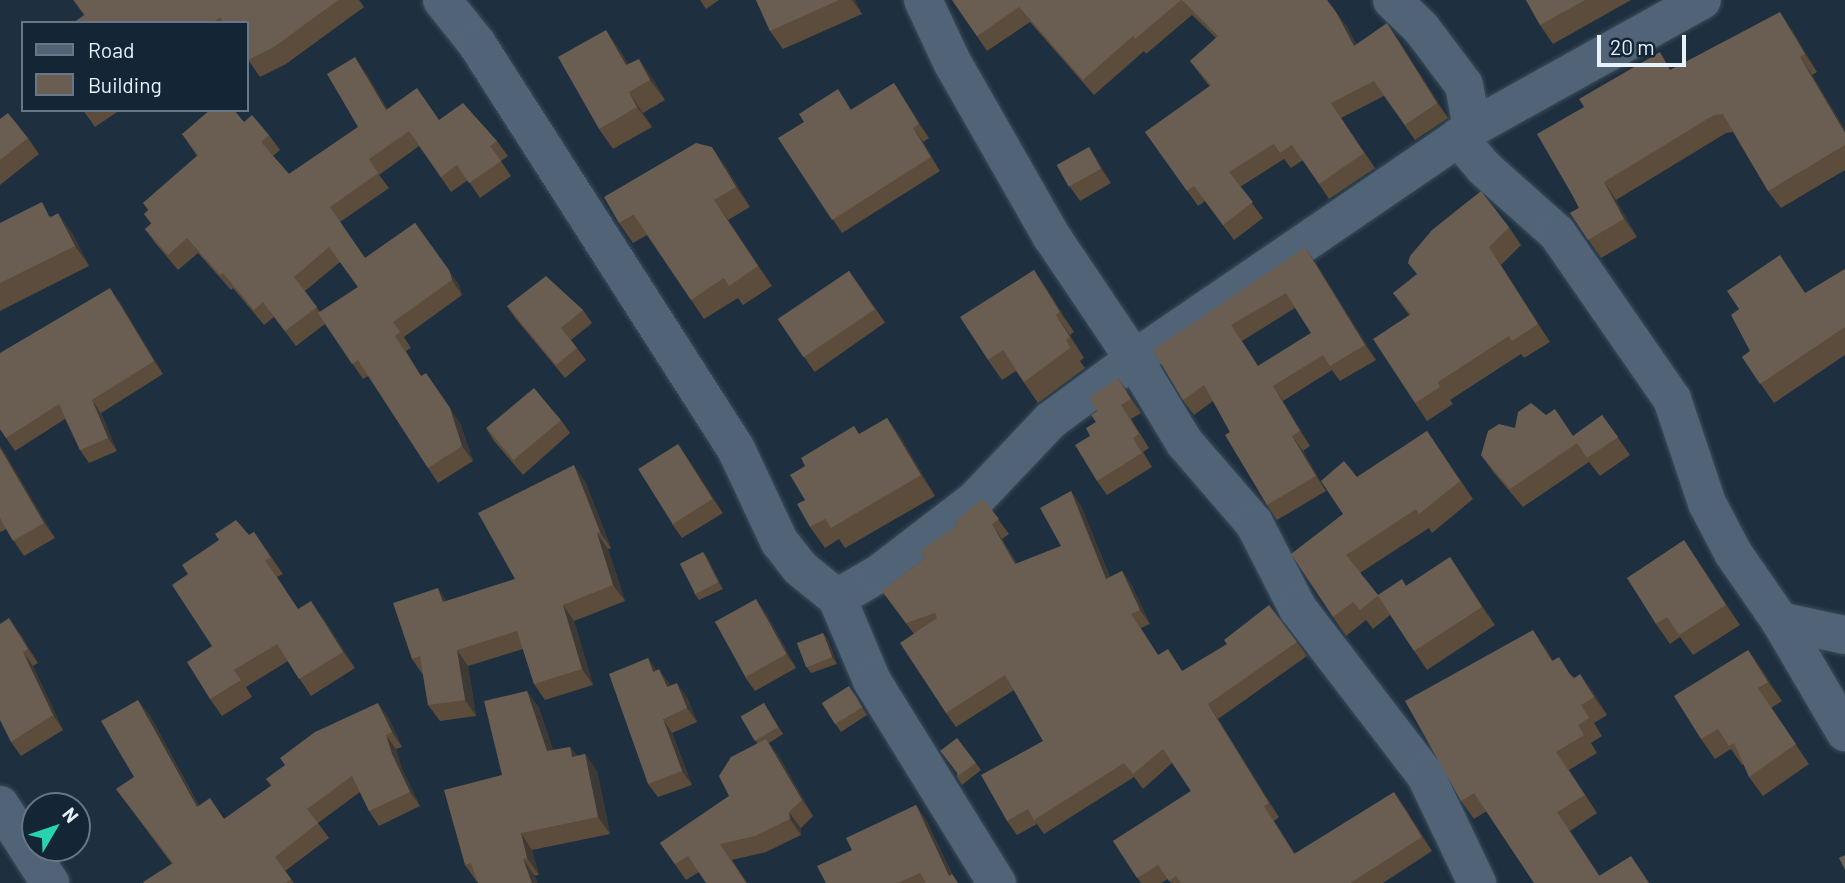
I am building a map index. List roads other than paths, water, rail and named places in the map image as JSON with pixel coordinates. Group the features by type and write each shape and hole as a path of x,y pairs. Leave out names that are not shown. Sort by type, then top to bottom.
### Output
{"street":[{"path":"442,0 477,44 736,449 779,541 800,568 836,598 872,681 997,883"},
{"path":"923,0 951,62 1052,237 1134,359 1184,442 1254,523 1298,609 1426,776 1477,883"},
{"path":"1392,0 1421,28 1464,85 1465,132 1484,168 1557,233 1631,335 1672,399 1707,503 1733,554 1780,621 1845,733"},
{"path":"836,598 880,573 975,500 1051,420 1134,359 1465,132 1702,0"},
{"path":"1780,621 1845,635"},
{"path":"0,805 50,883"}]}
